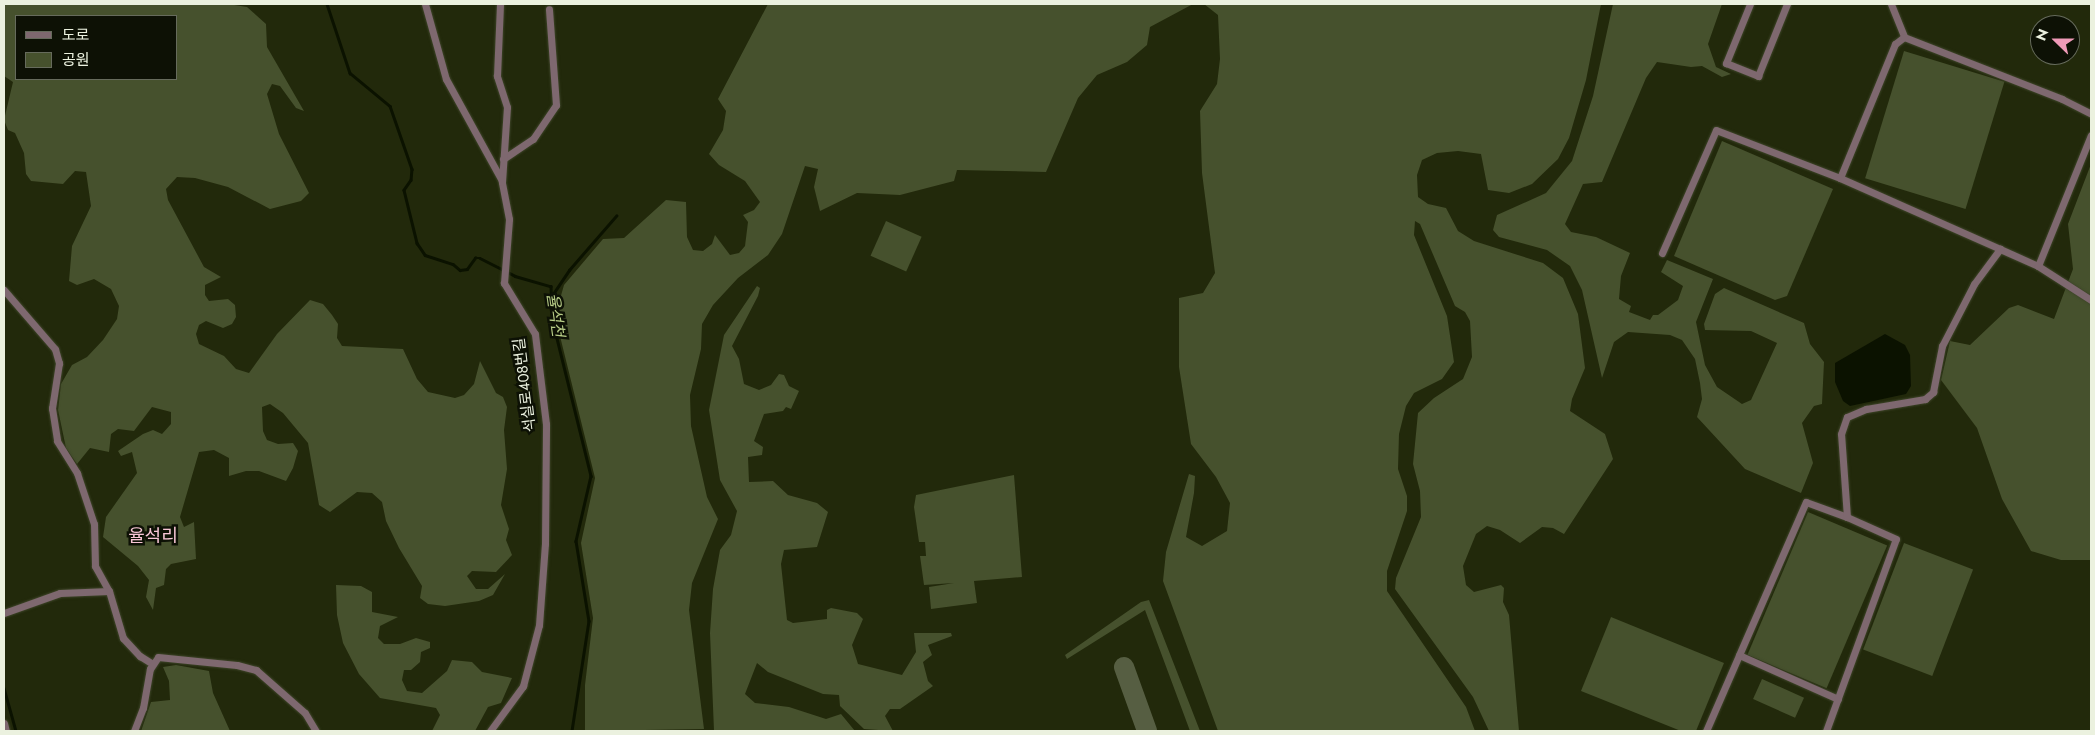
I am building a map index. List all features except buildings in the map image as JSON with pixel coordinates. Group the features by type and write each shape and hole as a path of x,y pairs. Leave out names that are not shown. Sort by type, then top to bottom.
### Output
{"street":[{"path":"425,4 446,79 502,182"},
{"name":"석실로408번길","path":"490,731 523,686 539,625 545,544 546,424 535,334 504,283 509,218 502,182 507,107 497,76 500,4"},
{"path":"1750,4 1726,63 1758,76 1787,4"},
{"path":"1891,4 1904,37 2062,99 2091,114"},
{"path":"503,159 533,139 556,105 549,8"},
{"path":"1840,178 1895,44 1904,37"},
{"path":"1662,253 1716,130 1840,178 2038,266 2091,300"},
{"path":"2038,266 2091,135"},
{"path":"1848,518 1841,434 1847,417 1866,409 1925,399 1933,392 1942,346 1974,284 2000,249"},
{"path":"4,290 55,349 59,363 52,408 57,441 77,473 94,524 95,566 109,591 123,638 140,656 153,664"},
{"path":"1706,731 1806,502 1896,539 1826,731"},
{"path":"4,613 60,593 109,591"},
{"path":"1739,655 1838,699"},
{"path":"134,731 153,664 158,657 237,665 256,670 305,713 316,731"},
{"path":"4,723 6,731"}],"green space":[{"path":"4,4 228,4 247,7 266,24 267,47 304,111 296,108 280,86 272,84 267,94 279,134 309,193 301,201 270,209 228,187 195,178 177,177 166,189 168,200 204,267 221,277 205,285 205,295 209,301 228,299 235,305 236,317 232,324 223,328 206,321 199,325 196,334 199,344 224,356 236,369 249,373 277,334 310,300 323,304 332,315 338,324 337,338 342,346 403,349 417,379 428,392 455,398 464,395 474,384 480,361 496,393 503,397 507,407 504,430 507,469 501,505 509,529 506,540 512,555 496,572 472,571 467,576 476,589 488,589 505,574 493,595 479,601 445,606 428,604 420,598 422,586 399,548 386,521 382,502 372,493 357,492 330,512 319,505 308,443 283,413 270,404 262,407 263,431 267,440 278,444 293,443 298,451 293,468 286,481 259,471 246,471 229,476 229,458 214,450 199,452 180,517 184,527 194,522 196,559 171,564 166,569 164,585 156,588 153,610 146,597 149,580 138,566 103,537 106,517 137,473 132,452 121,456 118,451 143,434 153,430 162,434 171,424 171,412 152,407 134,431 118,429 111,434 109,452 90,448 77,464 66,448 58,410 61,384 72,365 87,357 103,340 117,319 119,306 111,289 94,279 77,285 69,281 72,246 91,206 86,172 75,171 63,184 31,181 26,174 24,153 15,133 8,130 4,120 13,82 4,76"},
{"path":"768,4 1193,4 1150,27 1147,45 1127,62 1097,75 1078,98 1046,172 957,170 954,181 900,195 857,193 820,211 814,187 818,169 805,166 782,234 768,255 738,278 713,305 702,324 701,349 690,395 691,426 707,497 718,519 692,583 689,610 704,729 585,731 585,685 593,618 581,543 595,478 558,328 558,306 564,285 603,239 624,238 666,200 686,202 687,237 693,250 703,251 712,244 715,235 730,255 739,253 745,246 748,222 743,215 754,210 760,202 745,181 719,165 709,154 723,130 726,111 718,99"},
{"path":"1204,4 1601,4 1586,80 1569,138 1558,159 1532,184 1509,193 1488,190 1481,154 1458,151 1437,153 1422,160 1417,175 1418,197 1428,204 1446,208 1458,231 1474,241 1543,263 1563,278 1578,314 1585,368 1572,399 1570,411 1605,434 1613,459 1564,534 1553,528 1542,527 1520,543 1500,530 1487,526 1476,534 1463,566 1466,585 1474,592 1501,585 1504,588 1503,602 1509,615 1519,731 1489,731 1473,697 1395,589 1396,578 1421,517 1420,491 1413,464 1418,413 1434,398 1463,379 1472,357 1470,321 1465,312 1455,306 1420,224 1415,221 1414,235 1447,316 1454,362 1442,379 1414,393 1406,406 1399,434 1398,469 1407,496 1407,511 1387,571 1387,591 1466,707 1475,731 1218,731 1163,581 1166,552 1189,474 1195,476 1186,537 1202,546 1227,531 1230,503 1216,477 1191,444 1179,367 1179,298 1203,293 1215,273 1202,173 1200,111 1217,84 1220,59 1218,15"},
{"path":"1613,4 1722,4 1708,44 1716,67 1731,74 1722,77 1702,66 1691,67 1657,62 1646,78 1602,182 1583,184 1565,224 1571,232 1596,237 1630,253 1621,276 1619,299 1631,306 1629,312 1650,320 1653,315 1658,315 1678,300 1683,286 1661,272 1667,260 1713,279 1696,322 1705,365 1717,387 1742,404 1751,400 1777,343 1751,331 1705,330 1704,324 1715,294 1724,288 1804,323 1810,344 1824,362 1822,404 1814,406 1802,423 1813,463 1801,493 1745,469 1697,417 1702,399 1700,383 1695,359 1682,340 1670,335 1628,332 1614,342 1602,378 1582,290 1570,266 1547,250 1499,237 1493,230 1497,215 1546,193 1572,161 1593,96"},
{"path":"1904,51 2004,82 1966,209 1865,178"},
{"path":"1722,141 1833,189 1787,296 1775,300 1674,256"},
{"path":"2091,164 2091,560 2061,560 2031,551 2002,499 1977,428 1941,380 1950,341 1970,345 2009,308 2018,305 2054,319 2073,269 2068,224"},
{"path":"886,221 922,237 906,272 871,256"},
{"path":"757,286 760,288 758,296 732,346 739,359 744,384 759,390 771,385 779,374 784,375 789,386 799,391 791,409 786,407 783,411 764,414 754,441 763,447 762,455 748,457 749,482 773,481 788,495 817,503 828,512 817,547 784,550 781,564 787,620 793,623 827,619 827,610 831,608 857,613 863,619 852,645 858,664 902,675 916,652 914,633 951,633 952,636 928,645 932,655 923,662 928,681 933,686 900,709 890,709 885,716 893,731 864,729 840,706 839,695 823,694 768,672 757,663 745,694 755,703 789,707 826,719 841,714 855,731 714,731 710,633 713,589 720,550 731,535 737,511 720,480 709,410 724,335"},
{"path":"1014,475 1022,577 974,581 977,603 931,609 929,587 954,583 924,585 920,556 926,556 925,542 919,542 914,507 916,495"},
{"path":"1808,512 1887,546 1827,688 1747,655"},
{"path":"1904,543 1973,570 1932,676 1863,649"},
{"path":"336,585 361,586 372,592 372,612 398,617 380,626 378,638 384,644 400,644 416,638 430,642 430,648 421,652 420,662 411,670 404,670 402,680 407,691 422,693 447,671 452,660 472,662 482,672 512,678 501,703 488,707 475,731 432,731 440,715 436,708 380,698 359,674 343,643 337,615"},
{"path":"1149,600 1200,731 1190,731 1145,610 1067,659 1065,655 1141,602"},
{"path":"1611,617 1724,663 1696,731 1681,731 1581,691"},
{"path":"176,665 209,671 213,693 230,731 141,731 151,702 170,700 169,681 163,667"},
{"path":"1762,679 1804,698 1795,718 1753,699"}],"shaded area":[{"path":"1885,334 1905,345 1910,355 1911,386 1906,394 1850,406 1843,401 1835,382 1835,363"}],"waterway":[{"name":"율석천","path":"327,4 350,73 390,106 412,169 411,180 404,190 417,243 425,255 453,264 460,270 467,269 475,258 480,258 515,276 551,286 552,318 591,476 576,541 589,621 572,731"},
{"path":"553,294 569,270 616,216"},
{"path":"4,688 16,731"}],"taxiway":[{"path":"1124,667 1147,731"}],"district":[{"name":"율석리","path":"153,536"}]}
